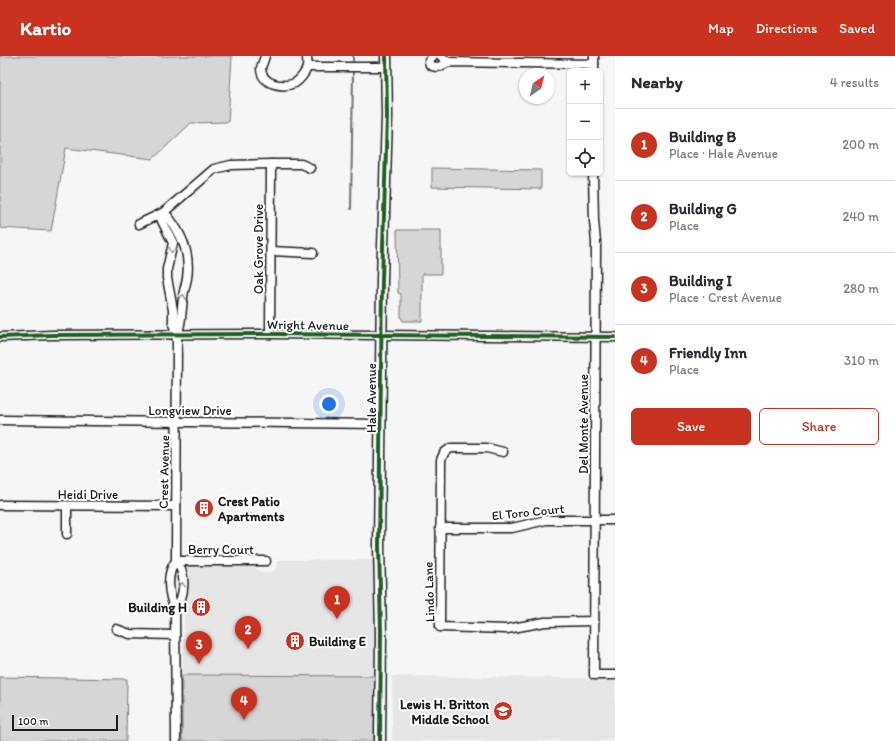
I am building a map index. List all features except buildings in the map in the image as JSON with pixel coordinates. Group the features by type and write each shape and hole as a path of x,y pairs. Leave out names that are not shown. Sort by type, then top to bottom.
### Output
{"main road":[{"name":"Hale Avenue","path":"380,741 379,546 387,116 386,56"}],"street":[{"path":"265,56 261,68 264,77 271,84 282,85 295,82 303,75 307,67 308,56"},
{"path":"433,56 429,61 430,65 438,68 448,59"},
{"path":"441,56 448,59 594,64"},
{"path":"307,67 386,67"},
{"path":"138,224 161,214 214,169 231,165 271,164 301,164 310,168"},
{"name":"Oak Grove Drive","path":"270,334 271,164"},
{"name":"Del Monte Avenue","path":"593,176 596,242 594,675 615,675"},
{"name":"Crest Avenue","path":"161,214 173,243 167,269 167,278 172,304 173,324 177,335 176,561 170,574 169,585 170,596 175,609 176,741"},
{"name":"Crest Avenue","path":"161,214 172,222 181,236 188,263 182,306 181,326 177,335"},
{"path":"270,251 313,253"},
{"name":"Wright Avenue","path":"0,337 270,334 382,336 615,336"},
{"name":"Longview Drive","path":"0,420 381,424"},
{"name":"Lindo Lane","path":"503,452 487,448 451,448 444,452 441,460 440,627 507,629 545,622 594,621"},
{"name":"Heidi Drive","path":"0,505 176,506"},
{"path":"67,506 67,534"},
{"name":"El Toro Court","path":"440,528 512,528 546,520 615,520"},
{"name":"Crest Avenue","path":"175,609 179,605 182,595 183,582 180,566 176,561"},
{"name":"Berry Court","path":"176,561 266,561"},
{"path":"116,629 130,634 175,635"}],"shaded area":[{"path":"0,56 232,56 228,122 191,123 153,159 66,148 51,231 0,228"},
{"path":"432,168 541,170 541,189 432,187"},
{"path":"397,230 441,230 441,274 422,274 422,321 403,321 401,317 401,294 398,293"},
{"path":"278,560 373,560 375,676 182,675 186,567 254,567 260,572 266,573 273,571 276,568"},
{"path":"182,675 375,676 374,741 182,741"},
{"name":"Lewis H. Britton Middle School","path":"392,676 587,678 587,680 615,681 615,741 392,741"},
{"path":"0,677 127,679 126,741 0,741"}],"waterway":[{"path":"353,56 353,61"},
{"path":"351,209 353,72"}],"cycle path":[{"path":"380,741 381,633 379,546 382,280 387,116 386,56"},
{"path":"0,337 52,335 270,334 615,337"}],"place":[{"name":"Crest Patio Apartments","path":"204,508"},
{"name":"Building H","path":"201,607"},
{"name":"Building B","path":"337,619"},
{"name":"Building E","path":"295,641"},
{"name":"Building G","path":"248,649"},
{"name":"Building I","path":"199,664"},
{"name":"Lewis H. Britton Middle School","path":"503,711"},
{"name":"Friendly Inn","path":"244,720"}]}
